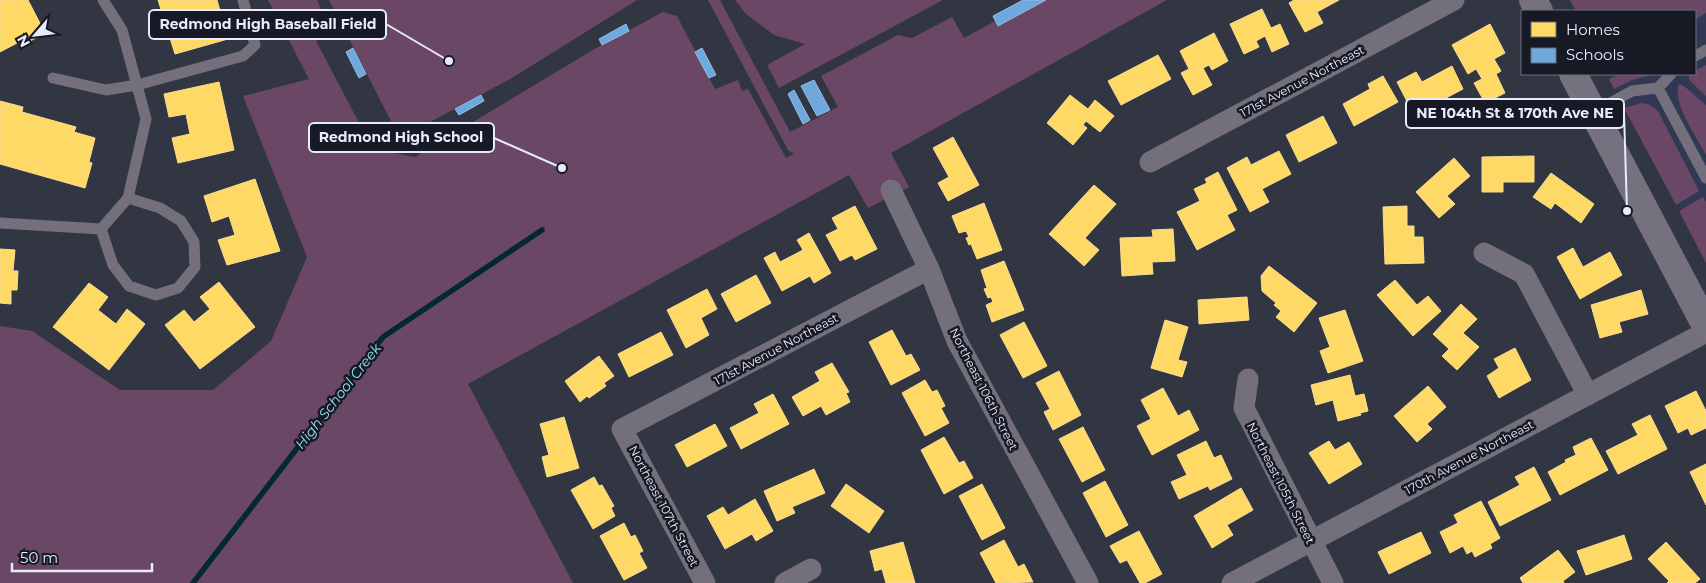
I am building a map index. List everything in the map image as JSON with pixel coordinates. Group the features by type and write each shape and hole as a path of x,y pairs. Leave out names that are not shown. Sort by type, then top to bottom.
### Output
{"street":[{"name":"171st Avenue Northeast","path":"1150,162 1454,0"},
{"path":"1574,75 1706,326"},
{"name":"Northeast 106th Street","path":"891,190 929,269 957,342 1088,583"},
{"path":"1484,253 1524,274 1588,394"},
{"name":"171st Avenue Northeast","path":"622,429 929,269"},
{"name":"170th Avenue Northeast","path":"1232,583 1706,332"},
{"name":"Northeast 105th Street","path":"1248,379 1244,408 1333,583"},
{"name":"Northeast 107th Street","path":"622,429 705,583"},
{"path":"785,583 812,569"}],"lane":[{"path":"101,229 128,198 146,119 122,30 103,0"},
{"path":"53,78 106,90 137,86 243,56 255,44 243,0"},
{"path":"1594,112 1632,92 1658,88 1670,75"},
{"path":"1658,88 1706,178"},
{"path":"101,229 113,265 128,286 156,295 178,288 195,267 194,242 182,221 160,208 128,198"},
{"path":"0,223 101,229"}],"shaded area":[{"path":"268,0 317,0 332,34 316,41 373,149 415,157 591,51 663,12 677,16 715,89 738,80 742,91 748,89 786,158 794,154 788,150 708,0 720,0 790,132 838,107 821,76 898,35 912,38 952,17 964,38 995,21 998,26 1046,0 1167,0 891,153 909,187 868,208 849,175 468,384 573,583 0,583 0,326 32,331 120,390 213,390 271,341 307,257 243,96 309,79"},
{"path":"329,0 637,0 512,78 408,134 395,129"},
{"path":"735,0 943,0 779,88 767,65 805,44 774,35 746,14"},
{"path":"1570,0 1706,0 1706,13 1696,19 1696,10 1575,10"},
{"path":"1706,13 1706,256 1610,75 1696,75 1696,19"},
{"path":"1706,65 1706,96 1689,80 1689,75 1696,75 1696,70"},
{"path":"1617,75 1650,75 1632,80 1614,89 1609,79"},
{"path":"1679,84 1706,105 1706,155 1682,110 1679,100"},
{"path":"1642,103 1650,105 1658,111 1699,191 1676,205 1624,108"},
{"path":"1703,197 1706,202 1706,263 1679,211"}],"building: Homes":[{"path":"0,0 28,0 45,33 21,46 19,42 0,52"},
{"path":"158,0 217,0 228,39 175,54"},
{"path":"1294,0 1339,0 1317,12 1323,23 1305,32 1289,3"},
{"path":"1262,9 1271,28 1280,24 1289,44 1272,52 1265,36 1256,41 1259,47 1244,54 1230,24"},
{"path":"1490,24 1505,53 1494,59 1501,71 1496,74 1505,93 1485,103 1474,83 1482,79 1476,69 1468,74 1452,45"},
{"path":"1214,33 1228,61 1212,70 1209,65 1203,68 1212,85 1193,95 1181,73 1189,69 1180,51"},
{"path":"1158,55 1171,79 1121,105 1108,81"},
{"path":"1452,66 1463,89 1414,115 1397,82 1416,72 1422,82"},
{"path":"1383,76 1398,102 1354,126 1343,104 1370,89 1368,84"},
{"path":"219,82 234,150 178,163 172,138 190,134 186,114 169,117 164,94"},
{"path":"1070,95 1088,109 1095,100 1114,116 1100,132 1086,121 1083,125 1087,128 1073,145 1047,123"},
{"path":"0,101 23,107 22,112 76,127 74,132 95,138 89,162 92,163 85,188 0,164"},
{"path":"1323,116 1337,143 1299,162 1286,135"},
{"path":"953,137 979,185 948,201 938,183 949,177 933,148"},
{"path":"1279,151 1291,174 1262,189 1269,202 1250,212 1227,168 1247,157 1251,165"},
{"path":"1534,156 1534,182 1503,182 1503,192 1482,192 1482,157"},
{"path":"1454,158 1470,176 1447,196 1455,204 1439,218 1416,192"},
{"path":"1218,172 1237,210 1227,215 1235,230 1197,250 1177,212 1200,201 1194,189 1207,183 1205,179"},
{"path":"1551,173 1594,204 1581,223 1555,203 1551,209 1533,197"},
{"path":"255,179 280,251 227,265 218,240 235,235 229,216 212,222 204,196"},
{"path":"1094,185 1116,204 1085,238 1099,250 1084,266 1049,234"},
{"path":"984,203 1002,250 977,259 971,244 969,245 966,238 969,237 966,231 959,233 952,216"},
{"path":"855,206 877,249 855,260 852,255 840,261 826,235 838,229 832,218"},
{"path":"1407,206 1407,226 1414,226 1414,237 1423,237 1424,263 1385,264 1383,207"},
{"path":"1173,229 1175,261 1152,262 1153,274 1122,276 1120,238 1153,237 1152,230"},
{"path":"809,233 831,273 814,283 810,276 782,291 764,258 775,252 780,262 803,250 797,240"},
{"path":"1573,248 1583,267 1610,252 1622,275 1580,299 1557,257"},
{"path":"0,249 15,250 13,271 18,271 17,290 11,290 11,304 0,303"},
{"path":"1004,261 1024,310 992,322 986,305 993,302 991,297 988,298 984,289 987,288 981,270"},
{"path":"1269,266 1317,303 1294,332 1276,317 1281,311 1274,305 1276,303 1262,291 1261,276"},
{"path":"756,275 771,303 736,322 721,294"},
{"path":"1395,280 1417,305 1428,296 1441,311 1413,336 1377,295"},
{"path":"219,282 255,327 200,369 165,325 184,310 194,322 210,309 200,297"},
{"path":"89,283 108,297 98,310 116,324 127,309 145,324 109,370 53,327"},
{"path":"707,289 717,309 701,318 709,335 686,348 667,310"},
{"path":"1641,290 1648,314 1619,322 1622,332 1600,338 1591,305"},
{"path":"1247,297 1249,320 1199,324 1198,300"},
{"path":"1461,304 1477,319 1463,333 1479,347 1457,370 1442,356 1449,349 1433,334"},
{"path":"1345,310 1363,361 1328,373 1320,351 1330,347 1319,318"},
{"path":"1165,320 1188,327 1178,360 1187,362 1182,377 1151,368"},
{"path":"1024,322 1047,366 1023,378 1000,335"},
{"path":"892,330 906,356 911,354 920,370 891,385 869,342"},
{"path":"661,332 673,355 629,377 618,354"},
{"path":"1515,348 1531,380 1499,398 1487,376 1499,368 1494,359"},
{"path":"599,356 614,376 604,383 606,386 580,402 565,381"},
{"path":"832,363 849,392 846,393 850,402 826,415 821,406 803,416 792,397 820,381 815,372"},
{"path":"1059,371 1081,415 1053,430 1044,412 1050,409 1036,383"},
{"path":"1350,375 1355,396 1364,394 1368,411 1360,413 1361,415 1338,421 1333,400 1316,405 1311,385"},
{"path":"925,380 932,392 937,390 945,406 941,408 949,423 925,436 902,393"},
{"path":"1428,386 1446,407 1427,424 1432,429 1417,442 1394,416"},
{"path":"1163,388 1178,416 1189,410 1199,430 1152,455 1137,426 1151,419 1141,400"},
{"path":"1696,391 1706,411 1706,428 1691,435 1688,428 1678,433 1665,406"},
{"path":"773,394 789,424 741,449 730,428 759,413 754,404"},
{"path":"1650,415 1667,449 1618,474 1606,451 1638,435 1632,424"},
{"path":"564,417 579,468 547,477 542,457 549,455 540,424"},
{"path":"715,424 727,446 687,467 675,445"},
{"path":"1083,427 1105,470 1082,482 1059,439"},
{"path":"944,437 959,463 964,461 973,478 944,494 921,450"},
{"path":"1591,438 1608,470 1560,495 1548,472 1576,455 1573,447"},
{"path":"1206,441 1214,458 1221,455 1232,479 1210,490 1208,486 1179,499 1171,482 1187,475 1177,455"},
{"path":"1329,441 1335,450 1349,442 1362,464 1329,484 1309,453"},
{"path":"1706,464 1706,505 1690,472"},
{"path":"1534,467 1551,500 1500,526 1488,502 1520,485 1515,477"},
{"path":"814,469 825,493 792,507 795,513 777,521 764,491"},
{"path":"594,477 599,486 602,485 614,506 611,508 615,516 593,529 571,490"},
{"path":"1105,481 1128,525 1106,537 1083,493"},
{"path":"846,484 884,511 869,533 831,506"},
{"path":"982,484 1005,528 982,540 959,496"},
{"path":"1241,488 1253,510 1227,525 1233,535 1212,548 1194,516"},
{"path":"755,499 773,531 756,541 752,534 725,549 707,516 723,507 728,515"},
{"path":"1481,501 1500,538 1490,544 1492,548 1475,557 1472,551 1467,554 1463,546 1450,553 1440,532 1458,523 1454,515"},
{"path":"624,523 631,537 635,535 643,551 639,553 647,568 624,580 600,536"},
{"path":"1139,531 1162,574 1145,583 1140,583 1127,560 1120,563 1110,546"},
{"path":"1421,532 1431,553 1389,574 1378,552"},
{"path":"1624,535 1632,559 1586,575 1577,551"},
{"path":"1004,540 1018,567 1024,564 1033,582 996,583 980,553"},
{"path":"903,542 915,583 886,583 882,569 875,571 870,551"},
{"path":"1666,542 1700,579 1695,583 1667,583 1669,581 1648,559"},
{"path":"1558,550 1575,572 1563,581 1564,583 1523,583 1520,578"}],"building: Schools":[{"path":"1023,0 1046,0 998,26 993,16"},
{"path":"626,24 629,31 602,45 599,39"},
{"path":"353,48 366,74 359,78 346,52"},
{"path":"702,48 716,75 709,78 695,52"},
{"path":"814,80 830,110 817,116 801,86"},
{"path":"794,90 810,120 803,124 788,94"},
{"path":"481,95 484,101 459,115 455,109"}],"waterway":[{"name":"High School Creek","path":"193,583 383,337 542,230"}],"place":[{"name":"Redmond High Baseball Field","path":"449,61"},
{"name":"Redmond High School","path":"562,168"},
{"name":"NE 104th St & 170th Ave NE","path":"1627,211"}]}
